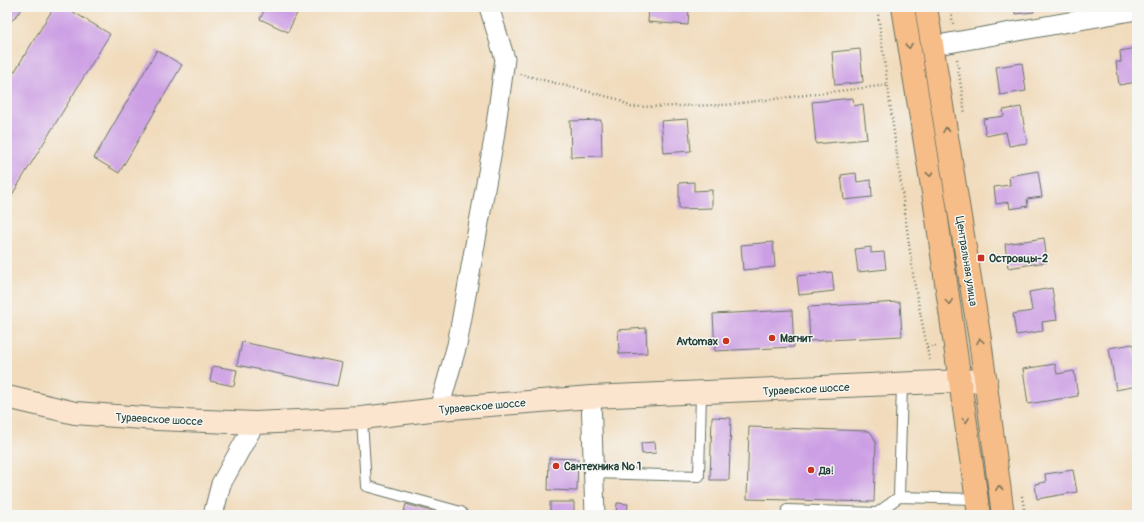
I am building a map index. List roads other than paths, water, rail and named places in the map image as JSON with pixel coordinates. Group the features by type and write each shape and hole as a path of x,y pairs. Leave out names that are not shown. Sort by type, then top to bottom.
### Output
{"main road":[{"name":"Центральная улица","path":"903,7 935,205 978,507"},
{"name":"Центральная улица","path":"926,7 986,380 1003,515"},
{"name":"Тураевское шоссе","path":"7,396 75,413 157,419 255,423 362,418 439,409 591,398 986,380"}],"street":[{"path":"439,409 457,344 494,139 504,69 505,59 489,7"},
{"path":"932,46 1137,10"},
{"path":"591,398 595,515"},
{"path":"214,515 221,484 255,423"}],"lane":[{"path":"899,497 902,384"},
{"path":"594,473 699,476 702,393"},
{"path":"362,418 366,486 461,512 463,515"},
{"path":"786,510 877,513 899,497 978,507"}],"place":[{"name":"Островцы-2","path":"981,258"},
{"name":"Магнит","path":"772,338"},
{"name":"Avtomax","path":"726,341"},
{"name":"Сантехника № 1","path":"556,466"},
{"name":"Да!","path":"811,470"}]}
